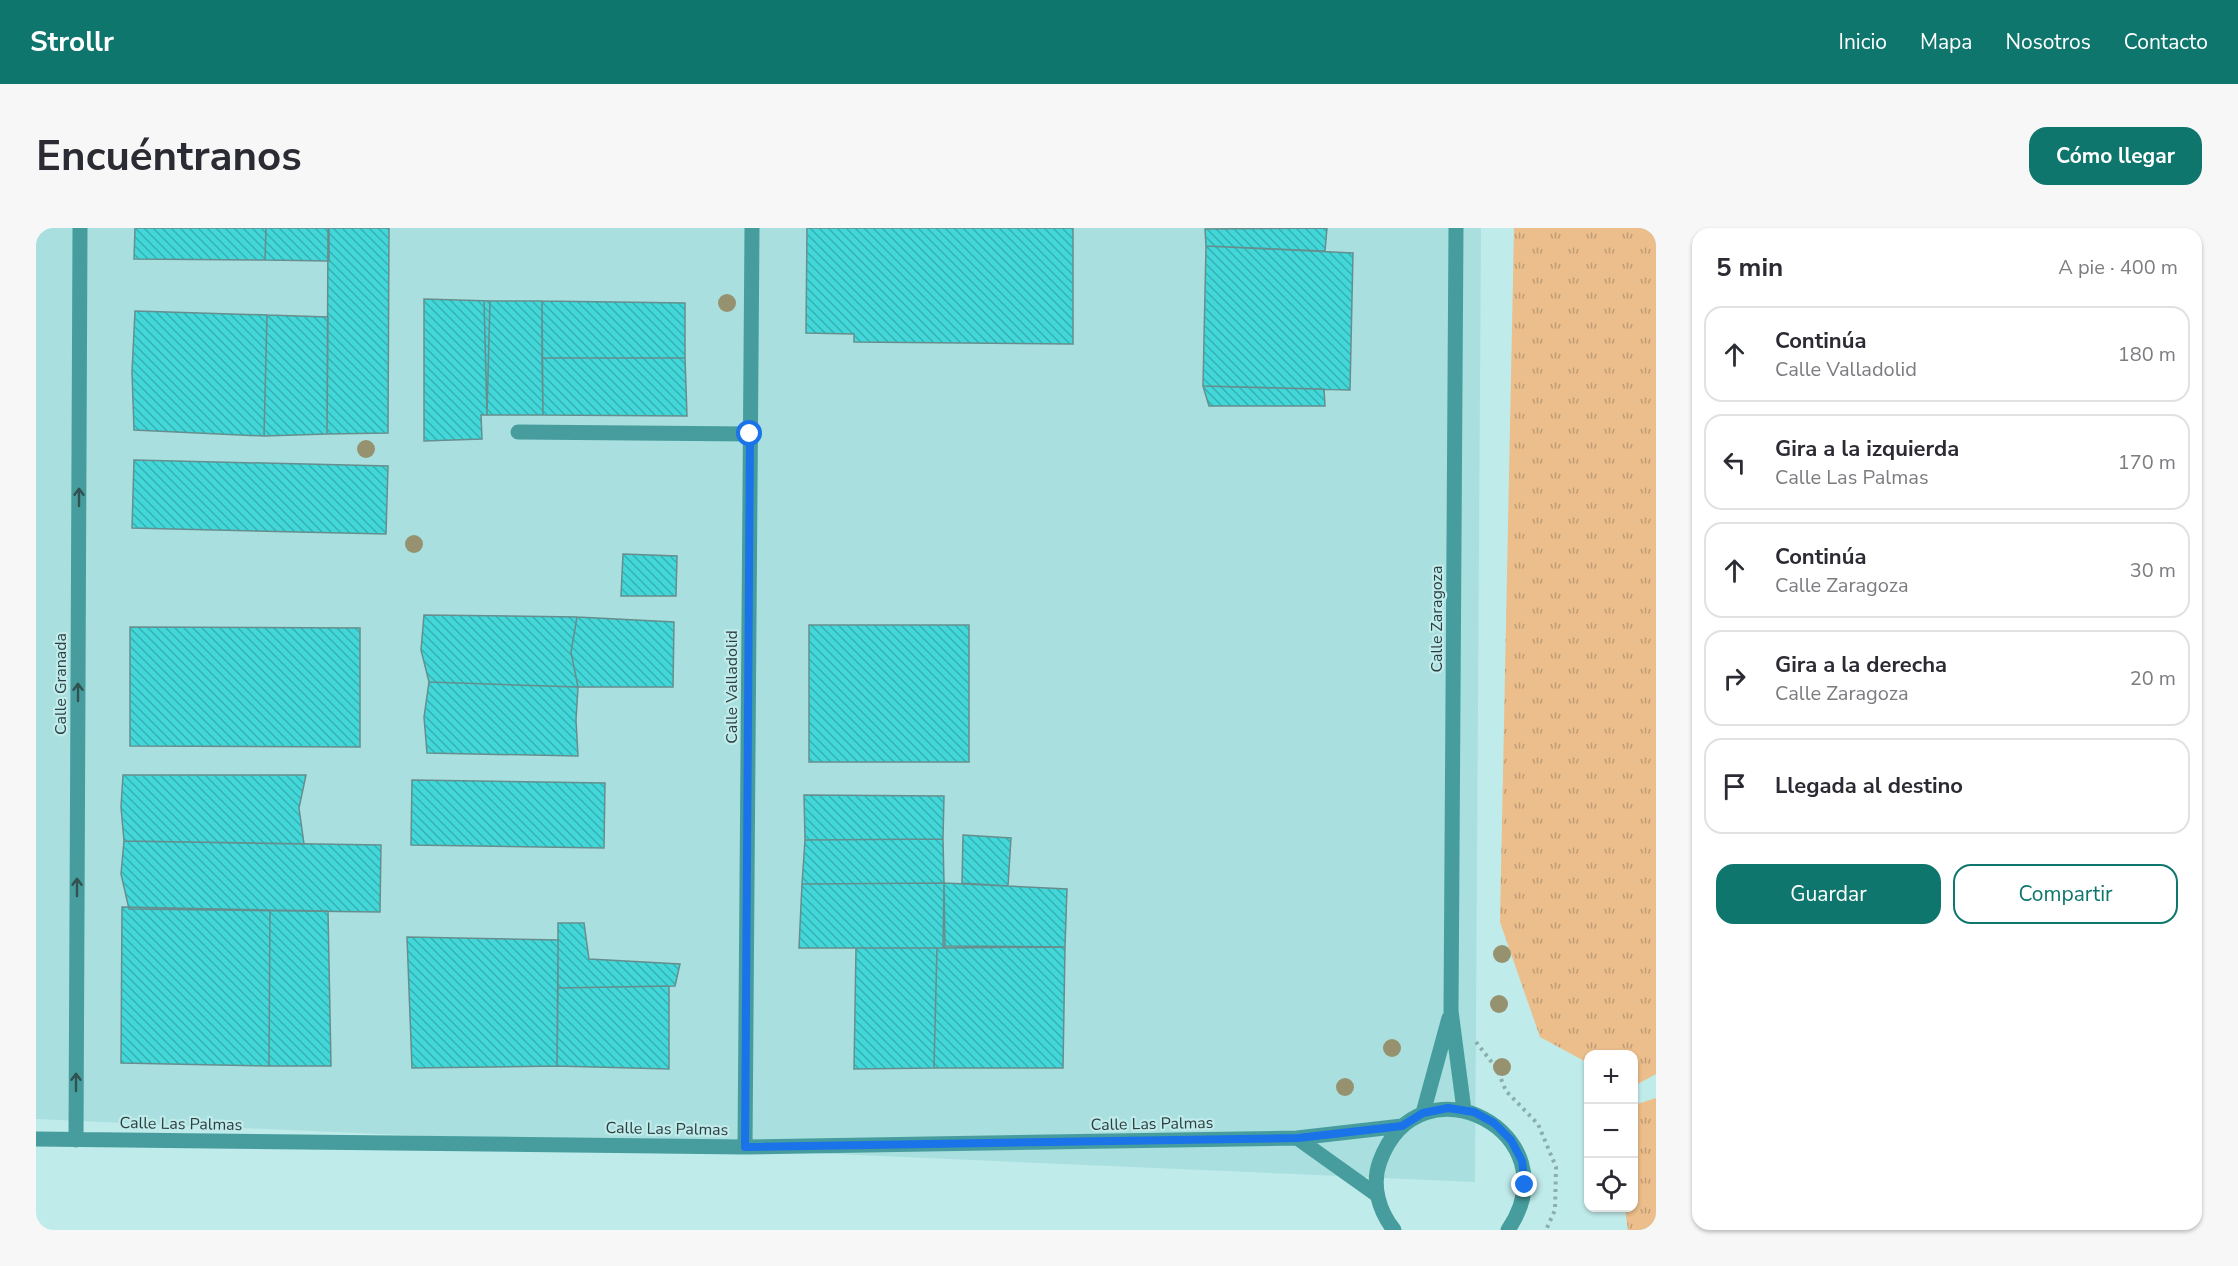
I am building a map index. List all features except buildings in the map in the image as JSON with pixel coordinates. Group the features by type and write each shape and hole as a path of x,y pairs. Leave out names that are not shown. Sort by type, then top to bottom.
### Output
{"street":[{"name":"Calle Granada","path":"76,1140 80,228"},
{"name":"Calle Valladolid","path":"745,1147 752,228"},
{"name":"Calle Zaragoza","path":"1456,228 1451,1011 1464,1110"},
{"path":"518,432 750,434"},
{"name":"Calle Zaragoza","path":"1423,1113 1451,1011"},
{"path":"1394,1230 1385,1219 1377,1195 1377,1170 1386,1146 1402,1126 1423,1113 1448,1108 1474,1112 1494,1123 1511,1140 1522,1161 1525,1185 1523,1197 1520,1208 1508,1230"},
{"name":"Calle Las Palmas","path":"36,1139 745,1147 1298,1138 1402,1126"},
{"path":"1298,1138 1377,1195"}],"path":[{"path":"1451,1011 1497,1069 1506,1091 1538,1124 1556,1167 1555,1210 1546,1230"}],"shaded area":[{"path":"36,228 1481,228 1475,1182 36,1119"}],"green space":[{"path":"1514,228 1656,228 1656,1074 1638,1084 1638,1050 1584,1050 1584,1061 1540,1037 1500,922"},
{"path":"1656,1098 1656,1230 1628,1230 1626,1212 1638,1212 1638,1104"}],"route":[{"path":"750,434 745,1147 1298,1138 1402,1126 1423,1113 1448,1108 1474,1112 1494,1123 1511,1140 1522,1161 1525,1185"}]}
